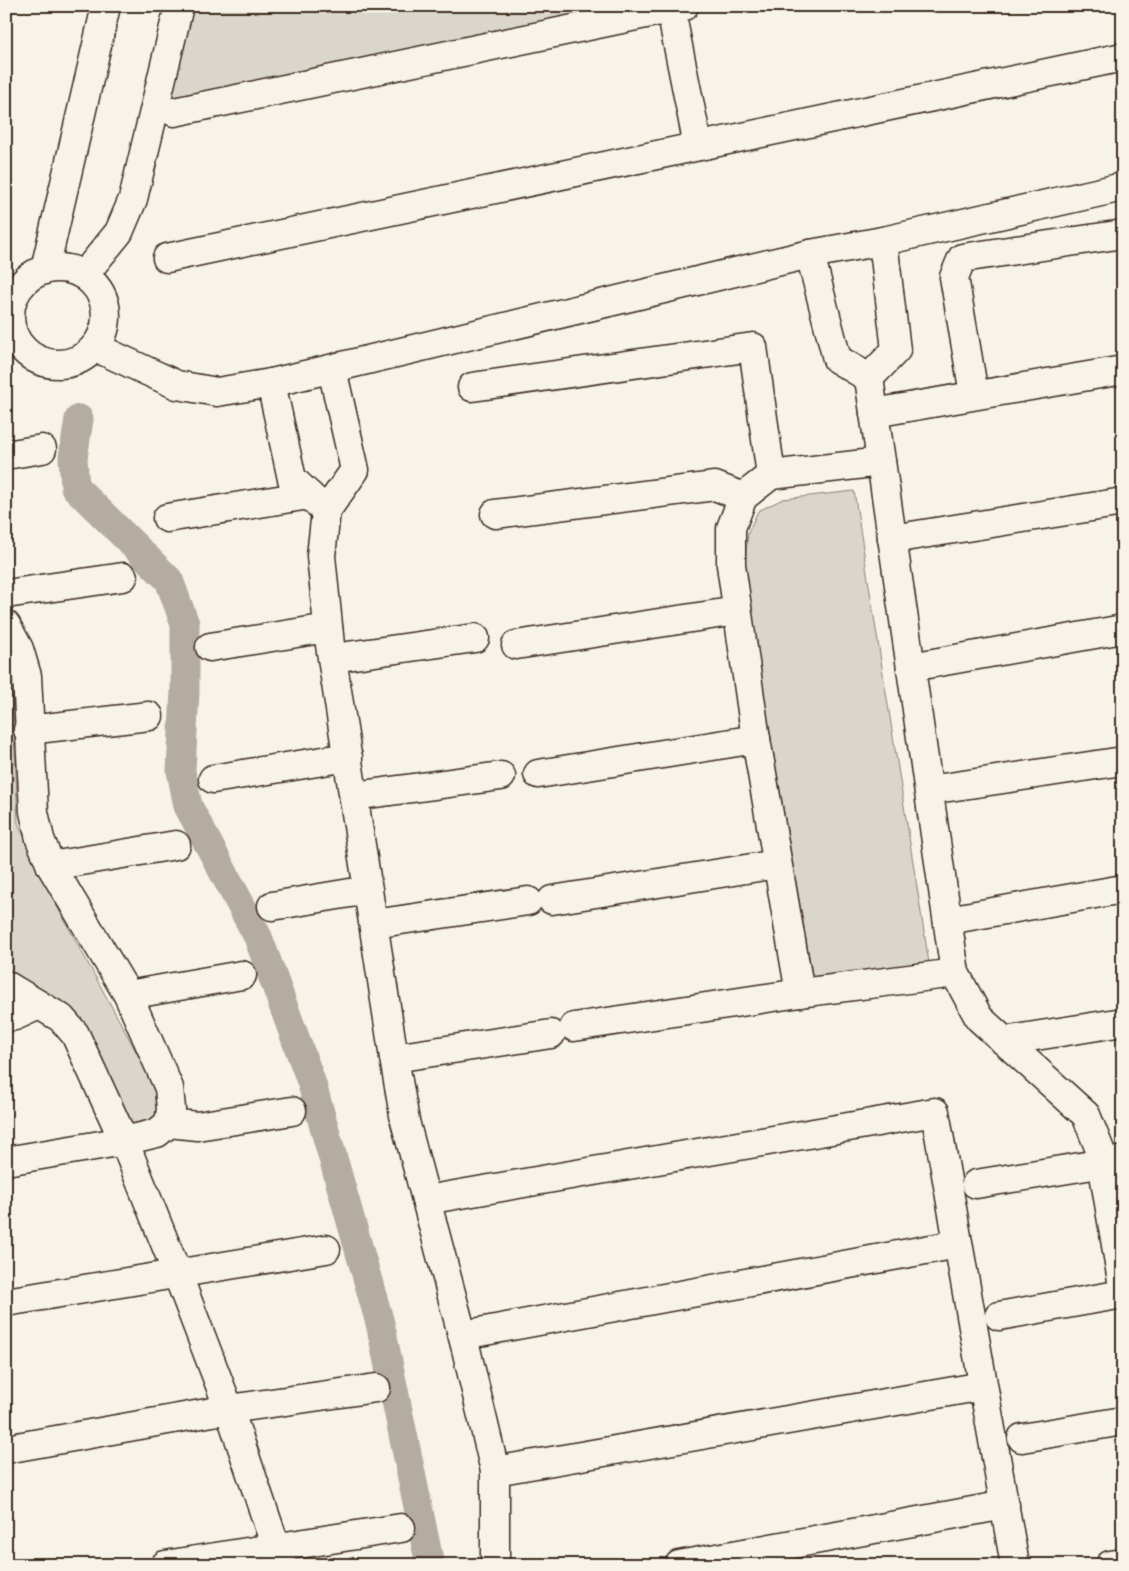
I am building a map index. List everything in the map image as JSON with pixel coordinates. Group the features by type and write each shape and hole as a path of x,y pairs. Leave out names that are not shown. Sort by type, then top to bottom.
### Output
{"street":[{"path":"45,269 106,6"},
{"path":"84,276 120,232 133,199 179,6"},
{"path":"174,112 675,7 698,146"},
{"path":"167,258 1123,57"},
{"path":"95,346 177,385 217,392 271,383 332,369 810,254 883,241 1123,187"},
{"path":"974,394 954,277 962,258 1123,234"},
{"path":"869,378 896,350 883,241"},
{"path":"810,254 837,359 869,378"},
{"path":"58,268 84,276 98,290 106,308 104,329 95,346 84,357 70,363 55,364 41,361 28,354 9,331 12,299 19,286 31,276 45,269 58,268"},
{"path":"472,387 753,346 771,475"},
{"path":"168,518 318,503 355,470 332,369"},
{"path":"874,413 974,394 1123,370"},
{"path":"869,378 955,972 979,1018 1086,1115 1100,1150 1112,1162 1123,1287"},
{"path":"271,383 292,479 318,503 321,556 332,658 394,1058 405,1121 463,1335 495,1471 495,1565"},
{"path":"6,455 42,449"},
{"path":"800,993 756,739 737,611 731,565 731,528 742,496 771,475 881,462"},
{"path":"495,514 715,486 742,496"},
{"path":"892,539 1123,502"},
{"path":"6,594 124,577"},
{"path":"516,645 737,611"},
{"path":"6,624 18,649 27,676 28,730 34,812 40,839 51,866 128,994 169,1088 172,1109 169,1123 157,1133 124,1141 6,1161"},
{"path":"210,647 328,628"},
{"path":"911,667 1123,629"},
{"path":"332,658 475,638"},
{"path":"28,730 149,716"},
{"path":"538,774 756,739"},
{"path":"213,779 348,756"},
{"path":"929,790 1123,761"},
{"path":"354,796 501,776"},
{"path":"51,866 176,845"},
{"path":"374,924 540,901 777,864"},
{"path":"272,906 368,890"},
{"path":"948,920 1123,890"},
{"path":"394,1058 800,993 955,972"},
{"path":"128,994 242,975"},
{"path":"6,985 61,1018 75,1034 124,1141 177,1273 229,1409 279,1556"},
{"path":"6,1017 15,1016 39,1005"},
{"path":"1004,1041 1123,1022"},
{"path":"169,1123 198,1126 292,1111"},
{"path":"426,1200 935,1112 1015,1565"},
{"path":"976,1184 1112,1162"},
{"path":"463,1335 958,1244"},
{"path":"6,1302 326,1249"},
{"path":"999,1316 1123,1294"},
{"path":"495,1471 984,1386"},
{"path":"6,1449 229,1409 376,1388"},
{"path":"1022,1438 1123,1421"},
{"path":"679,1565 1004,1506"},
{"path":"165,1565 279,1556 401,1528"},
{"path":"1110,1565 1123,1562"}],"shaded area":[{"path":"190,6 617,6 168,103"},
{"path":"854,491 929,963 813,979 743,579 748,533 758,511 783,499"},
{"path":"6,655 11,663 18,823 47,888 156,1088 157,1117 141,1127 128,1130 77,1014 6,968"}],"waterway":[{"path":"79,419 73,458 75,487 169,580 185,624 185,691 181,771 188,806 258,937 311,1081 380,1323 430,1565"}]}
